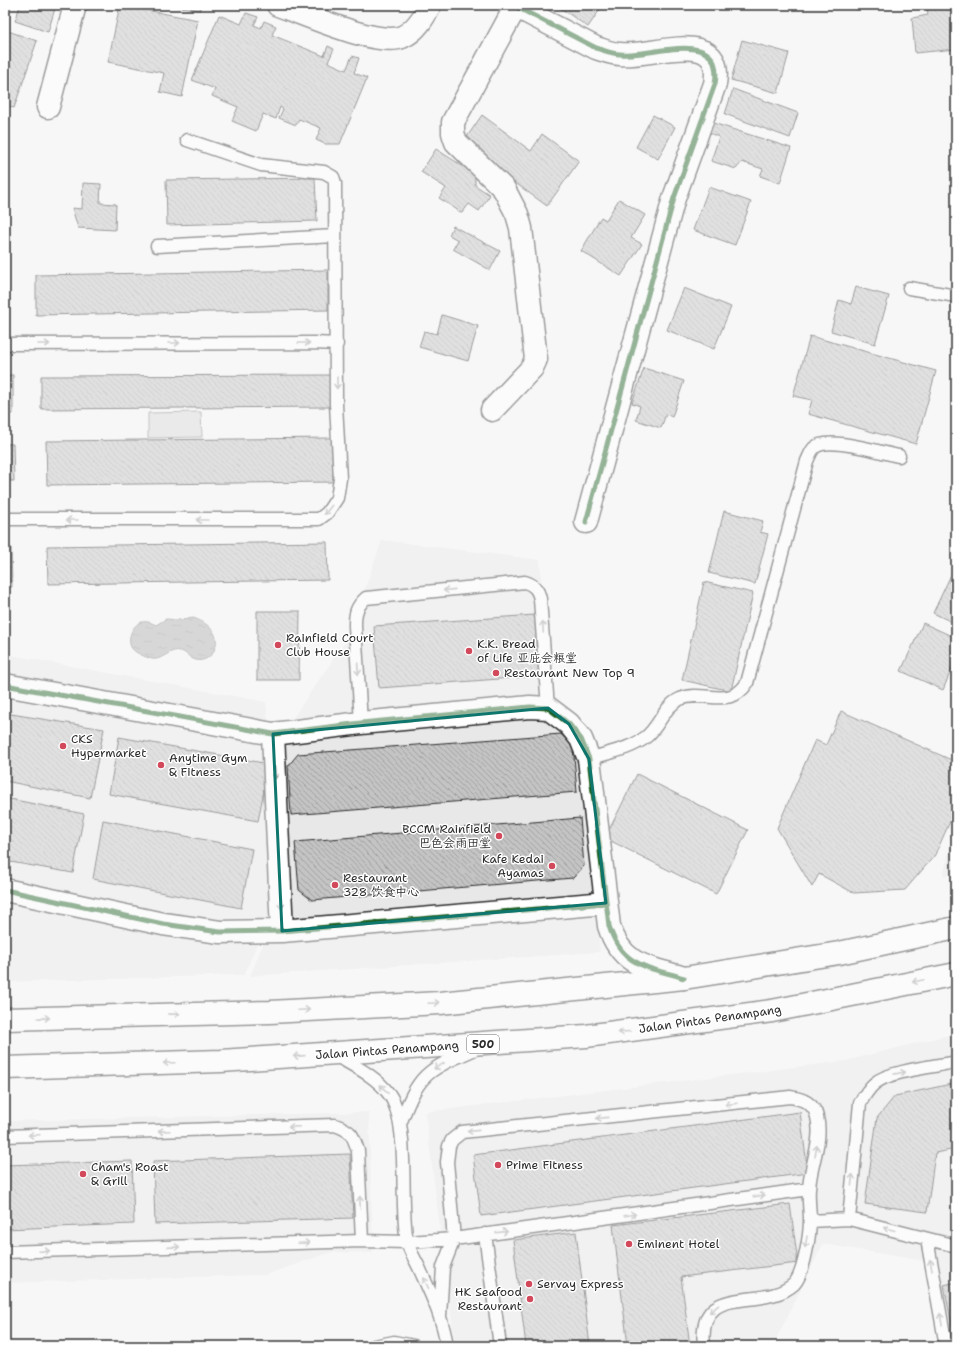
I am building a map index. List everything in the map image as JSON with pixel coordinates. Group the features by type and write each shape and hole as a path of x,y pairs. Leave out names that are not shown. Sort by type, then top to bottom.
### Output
{"street":[{"path":"48,108 75,5"},
{"path":"278,5 364,35 387,40 402,37 412,31 423,18 430,5"},
{"path":"492,410 532,368 536,358 521,228 514,207 504,189 456,142 452,122 515,6 596,48 620,55 689,48 701,49 711,55 715,62 717,73 715,84 674,198 586,522"},
{"path":"5,685 273,734 361,723 530,707 548,708 569,724 581,740 589,759 609,926 613,940 620,950 630,959 646,966 684,978"},
{"path":"273,734 282,931"},
{"path":"5,890 190,929 220,932 282,931 606,903"},
{"path":"5,1019 270,1012 440,1003 684,978 838,953 956,928"},
{"name":"Jalan Pintas Penampang","path":"5,1068 221,1061 586,1036 772,1011 956,974"}],"lane":[{"path":"5,520 320,519 327,513 337,498 340,479 336,404 338,344 335,183 333,177 324,172 261,165 187,140"},
{"path":"157,246 335,236"},
{"path":"909,288 956,296"},
{"path":"5,344 338,344"},
{"path":"589,759 634,744 646,737 671,706 680,699 692,697 737,696 742,692 747,683 807,461 814,448 824,442 835,443 899,456"},
{"path":"361,723 355,626 355,611 359,604 366,598 525,582 533,585 538,590 540,599 548,708"},
{"path":"400,1124 415,1089 430,1071 487,1043"},
{"path":"332,1054 369,1075 381,1086 394,1103 400,1124 407,1242 440,1316 447,1346"},
{"path":"849,1219 860,1103 868,1091 875,1082 891,1075 956,1062"},
{"path":"440,1316 443,1266 454,1239 447,1162 449,1146 452,1140 462,1132 790,1097 804,1099 814,1109 817,1116 819,1132 809,1189 810,1221 801,1271 794,1284 772,1295 726,1302 716,1307 708,1315 704,1326 704,1346"},
{"path":"5,1136 335,1126 348,1130 354,1138 358,1151 362,1241"},
{"path":"5,1252 362,1241 407,1242 454,1239 809,1189"},
{"path":"810,1221 849,1219 956,1246"},
{"path":"485,1234 500,1346"},
{"path":"927,1239 946,1346"},
{"path":"374,1346 394,1342 414,1346"}],"highlighted area":[{"path":"548,708 569,724 589,759 606,903 282,931 273,734"}],"shaded area":[{"path":"201,412 202,437 148,438 148,413"},
{"path":"382,540 540,560 550,708 585,735 600,952 250,976 292,873 274,733 290,722 347,639"},
{"path":"5,654 266,702 286,877 244,975 5,982"},
{"path":"956,824 956,872 943,876"},
{"path":"956,1033 956,1346 939,1346 924,1261 823,1244 773,1346 455,1346 425,1112 845,1061"},
{"path":"369,1112 373,1253 332,1252 265,1275 5,1283 5,1121"}],"water":[{"path":"193,618 210,627 215,635 215,649 208,658 197,660 182,652 173,651 159,658 152,659 137,653 131,647 131,633 139,623 149,622 156,625 166,619 181,620"}],"building":[{"path":"16,5 56,5 48,32 15,21 20,6"},
{"path":"120,5 198,20 182,97 160,92 164,73 108,62"},
{"path":"181,5 201,5 200,10 181,7"},
{"path":"556,5 603,5 588,27"},
{"path":"843,5 858,5 858,10"},
{"path":"956,5 956,49 915,53 912,18 928,15 927,8"},
{"path":"246,13 258,17 254,25 261,28 264,21 276,26 272,35 324,56 328,46 334,49 328,62 346,70 352,56 359,58 354,73 367,78 340,144 325,144 316,140 321,128 299,119 296,125 279,118 283,109 280,107 276,119 263,114 256,131 232,121 238,107 212,96 215,89 192,80 219,15 241,24"},
{"path":"5,30 37,41 14,108 5,105"},
{"path":"742,40 789,53 778,93 731,80"},
{"path":"733,89 798,113 790,138 725,114"},
{"path":"482,115 531,151 542,134 579,161 547,206 462,144"},
{"path":"653,115 675,127 658,159 636,147"},
{"path":"710,122 791,148 780,183 760,176 763,169 742,162 736,169 711,161 719,137 707,132"},
{"path":"436,149 475,174 475,185 490,195 479,211 469,204 462,213 439,198 446,188 421,172"},
{"path":"315,178 317,221 167,225 166,180"},
{"path":"83,183 101,184 100,203 116,204 115,230 78,228 72,208 82,209"},
{"path":"709,187 751,202 735,245 693,230"},
{"path":"619,199 645,215 631,238 642,244 621,276 581,251 601,217 606,220"},
{"path":"453,226 500,251 490,270 453,249 458,240 449,235"},
{"path":"5,270 7,270 8,312 5,312"},
{"path":"328,270 328,310 36,315 36,275"},
{"path":"856,287 889,296 875,344 831,331 839,300 851,304"},
{"path":"684,288 731,307 714,349 667,330"},
{"path":"442,315 478,326 468,361 419,347 424,331 437,334"},
{"path":"810,336 936,371 916,444 808,414 812,400 793,396"},
{"path":"644,368 684,381 672,417 666,414 661,428 636,420 640,406 632,403"},
{"path":"5,375 13,375 13,414 5,414"},
{"path":"331,375 331,407 41,409 41,376"},
{"path":"332,438 333,482 47,485 46,441"},
{"path":"5,444 13,444 14,481 5,481"},
{"path":"724,511 763,521 760,532 768,534 755,584 709,573"},
{"path":"327,542 328,580 48,584 47,546"},
{"path":"5,547 11,547 12,587 5,587"},
{"path":"956,564 956,624 933,613"},
{"path":"704,582 753,593 731,691 682,680"},
{"name":"Rainfield Court Club House","path":"257,611 300,611 299,680 257,680"},
{"path":"535,615 539,676 379,688 374,626"},
{"path":"923,623 956,638 956,664 954,663 943,690 901,671"},
{"path":"841,711 956,762 956,808 935,855 905,890 854,893 819,874 812,887 777,828 815,740 826,745"},
{"path":"5,713 104,729 90,798 5,781"},
{"path":"561,734 573,744 577,792 291,815 288,766 298,754"},
{"path":"119,737 269,764 258,821 109,794"},
{"path":"637,774 748,830 716,894 605,838"},
{"path":"5,798 84,814 73,873 5,861"},
{"path":"580,818 584,866 573,878 312,900 299,890 295,842"},
{"path":"103,820 252,849 241,908 93,879"},
{"path":"956,1083 956,1149 935,1153 927,1212 865,1204 877,1118 895,1096"},
{"path":"800,1112 808,1173 481,1216 473,1155"},
{"path":"350,1154 353,1218 155,1224 153,1161"},
{"path":"132,1161 134,1224 5,1229 5,1165"},
{"path":"790,1204 798,1263 681,1277 690,1346 628,1346 613,1225"},
{"path":"576,1232 590,1346 526,1346 513,1240"},
{"path":"956,1282 956,1336 954,1336 944,1285"}],"cycle path":[{"path":"513,5 596,48 607,52 617,54 633,54 683,48 698,50 709,55 715,66 715,84 674,198 586,522"},
{"path":"5,685 273,734 361,723 530,707 548,708 569,724 581,739 589,759 609,926 614,940 629,958 638,963 648,968 684,978"},
{"path":"5,890 163,924 220,932 282,931 606,903"}],"place":[{"name":"Rainfield Court Club House","path":"278,645"},
{"name":"K.K. Bread of Life 亚庇会粮堂","path":"469,651"},
{"name":"Restaurant New Top 9","path":"496,673"},
{"name":"CKS Hypermarket","path":"63,746"},
{"name":"Anytime Gym & Fitness","path":"161,765"},
{"name":"BCCM Rainfield 巴色会雨田堂","path":"499,836"},
{"name":"Kafe Kedai Ayamas","path":"552,866"},
{"name":"Restaurant 328 饮食中心","path":"335,885"},
{"name":"Prime Fitness","path":"498,1165"},
{"name":"Cham's Roast & Grill","path":"83,1174"},
{"name":"Eminent Hotel","path":"629,1244"},
{"name":"Servay Express","path":"529,1284"},
{"name":"HK Seafood Restaurant","path":"530,1299"}]}
